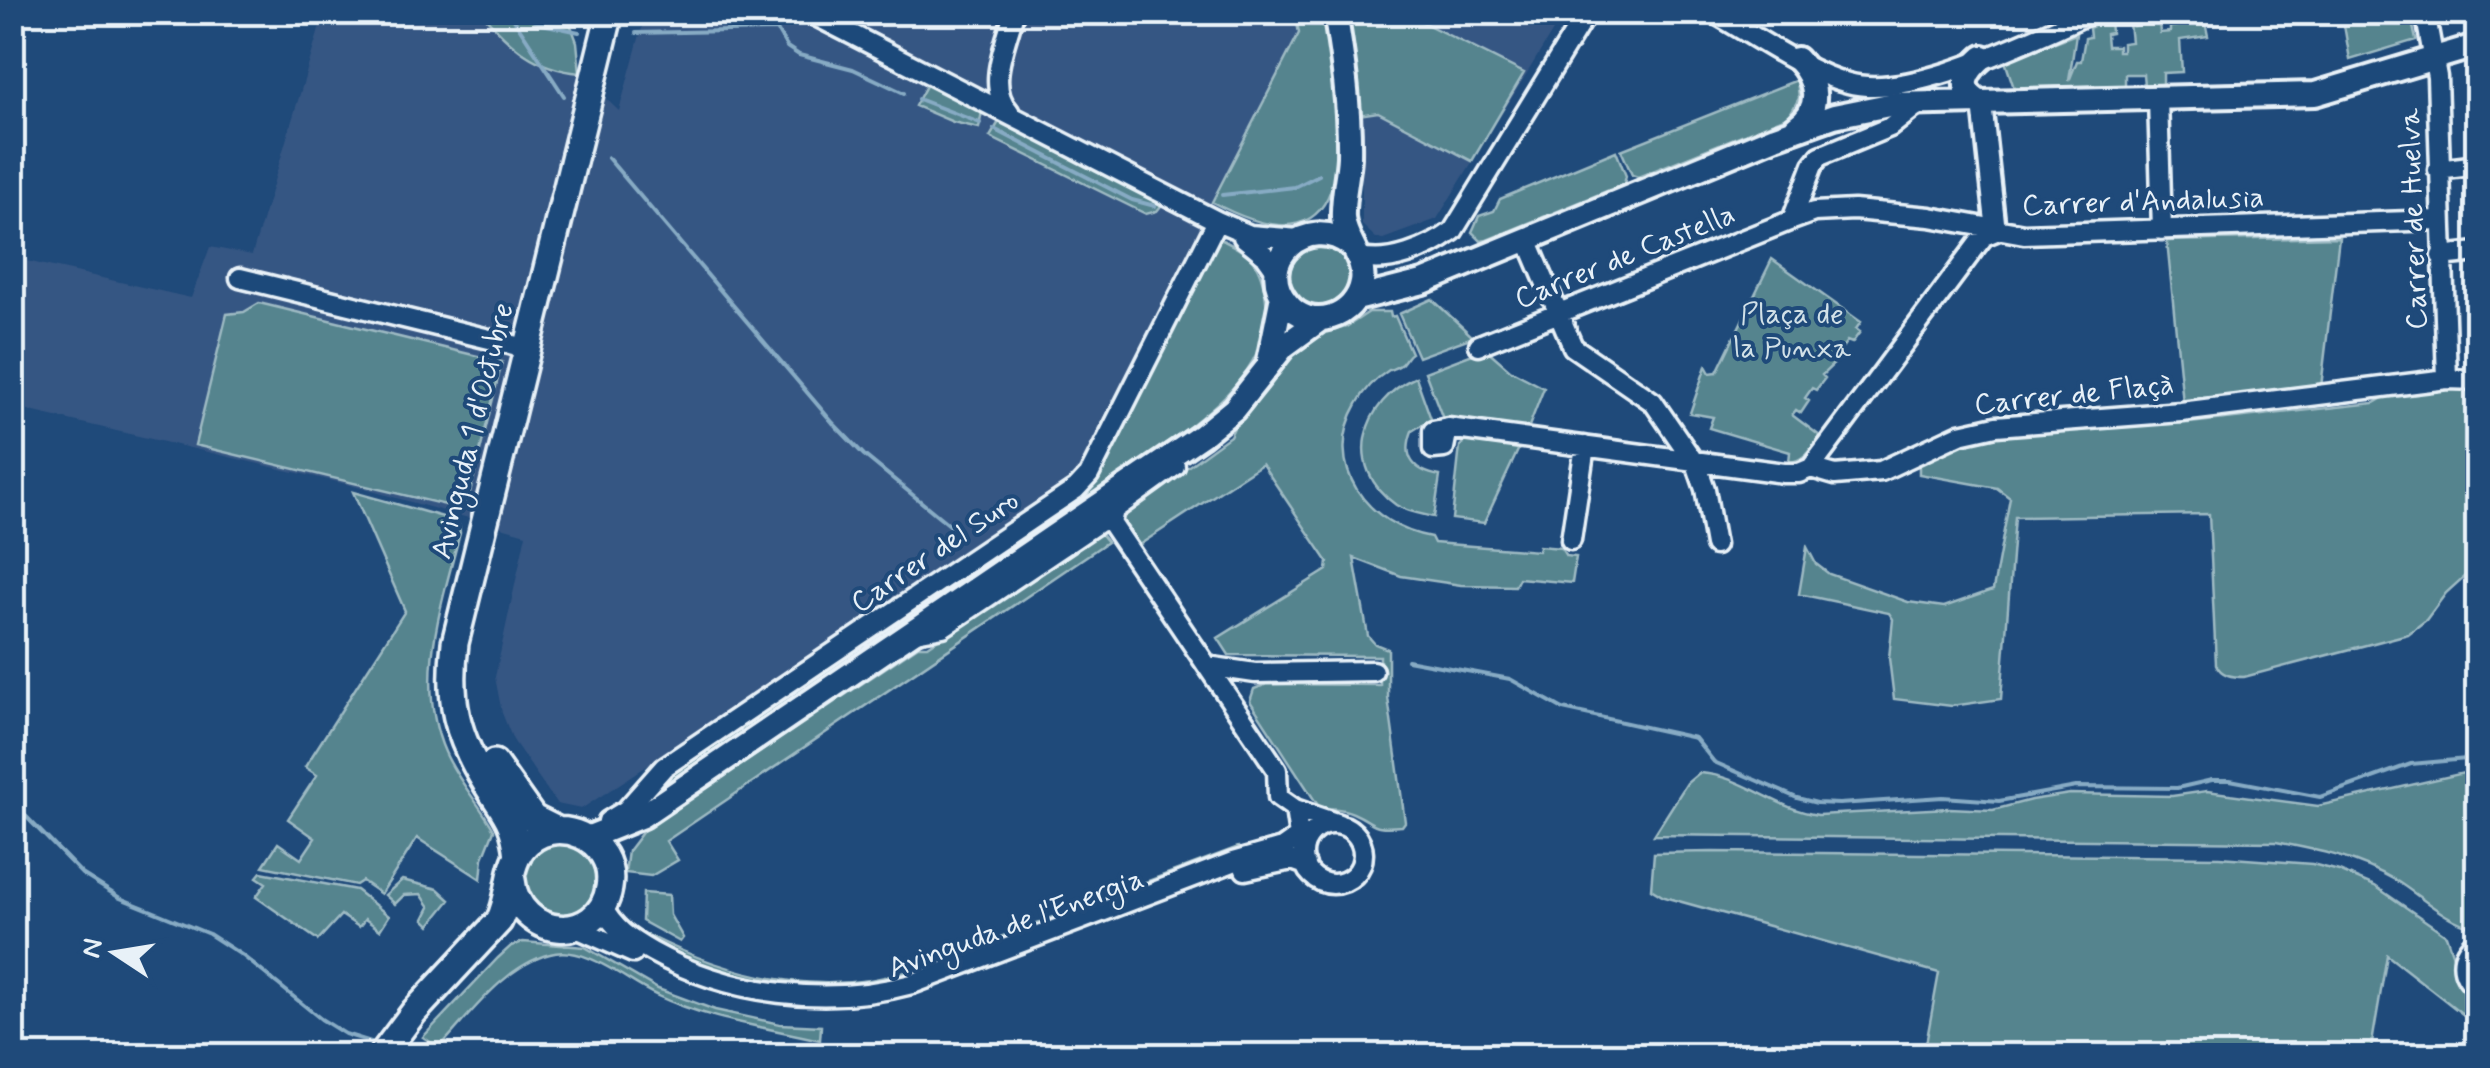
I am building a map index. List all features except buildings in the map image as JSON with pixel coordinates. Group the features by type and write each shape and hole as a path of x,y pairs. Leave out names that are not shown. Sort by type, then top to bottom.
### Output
{"main road":[{"name":"Avinguda 1 d'Octubre","path":"599,92 610,12"},
{"name":"Avinguda 1 d'Octubre","path":"574,834 533,818 502,778 485,749 470,710 469,666 576,182 599,92 628,12"},
{"name":"Avinguda 1 d'Octubre","path":"515,868 513,824 461,736 454,713 452,666 526,348 576,182"},
{"path":"381,1056 414,1012 484,940 506,908 515,868 537,836 574,834 600,850 608,866 610,888 602,906 590,919 574,927 555,928 536,922 518,904 515,868"},
{"path":"484,940 500,931 536,922"}],"street":[{"path":"808,12 1250,236 1328,234 1371,261 1393,258 1446,236 1586,12"},
{"path":"1014,12 996,85 1002,104 1024,121"},
{"path":"1335,12 1347,91 1348,161 1343,218 1362,274 1356,300"},
{"path":"1712,12 1826,76 1886,88 1924,81 2094,12"},
{"name":"Carrer de Huelva","path":"2424,12 2437,77 2447,379"},
{"path":"1294,809 1312,876 1338,884 1354,875 1362,859 1355,834 1339,824 1294,809 1276,794 1277,770 1111,523 1114,510 1222,429 1268,366 1298,334 1320,319 1340,314 1356,300 1375,292 1405,288 1789,132 1848,112 1920,103 2315,94 2478,44"},
{"path":"1982,103 1971,97 1966,84 1968,74 1983,57"},
{"path":"1789,132 1805,121 1814,101 1812,79 1797,59"},
{"path":"948,83 980,86 999,74"},
{"path":"2158,99 2162,230"},
{"path":"1792,220 1820,156 1890,127 1920,103"},
{"path":"1811,468 1984,236 1996,231 1982,103"},
{"path":"2438,170 2478,165"},
{"path":"1277,272 1284,253 1337,206 1344,188"},
{"name":"Carrer d'Andalusia","path":"1792,220 1814,212 1854,210 1930,217 2024,234 2440,220"},
{"name":"Carrer de Castella","path":"1479,345 1792,220"},
{"path":"1217,221 1250,241 1277,272 1282,296 1268,366"},
{"name":"Carrer del Suro","path":"574,834 626,810 664,766 1076,489 1089,475 1217,221"},
{"path":"1458,222 1457,232 1466,248 1473,254 1494,253"},
{"path":"1527,239 1573,347 1656,406 1698,466 1716,545"},
{"path":"2441,256 2478,252"},
{"path":"240,278 526,348"},
{"path":"1282,296 1298,314 1320,319"},
{"name":"Carrer de Flaçà","path":"1448,428 1784,473 1811,468 1835,474 1881,471 1960,434 1996,426 2180,412 2447,379 2478,380"},
{"path":"608,866 616,848 642,816 1146,474 1234,409"},
{"path":"1571,540 1585,446"},
{"path":"910,633 943,627 1099,522 1111,523"},
{"path":"1207,666 1254,673 1373,671"},
{"path":"1228,697 1230,684 1254,673"},
{"path":"1244,720 1240,695 1254,673"},
{"path":"574,834 642,816"},
{"path":"1303,851 1307,837 1320,827 1339,824"},
{"name":"Avinguda de l'Energia","path":"602,906 614,926 633,941 708,976 786,994 854,995 912,984 1233,862 1282,848 1303,851"},
{"name":"Avinguda de l'Energia","path":"574,927 615,943 674,975 727,993 785,1004 854,1006 915,994 1237,872 1292,860 1303,851"},
{"path":"2476,989 2466,977 2463,958 2478,940"}],"shaded area":[{"path":"324,13 514,13 619,111 646,13 1295,13 1299,33 1083,462 1067,485 988,544 581,809 557,804 513,740 502,713 495,677 526,534 350,485 13,407 13,258 191,298 210,247 252,255"},
{"path":"1345,13 1564,13 1437,219 1383,239 1376,238 1362,225 1362,143"}],"green space":[{"path":"481,13 567,15 577,42 580,73 549,66 524,54"},
{"path":"1295,13 1323,13 1335,94 1335,175 1323,205 1301,223 1264,223 1212,202 1299,33"},
{"path":"1345,13 1404,13 1524,73 1472,161 1378,112 1358,115"},
{"path":"2128,13 2133,26 2139,25 2139,13 2158,13 2160,33 2178,26 2177,13 2203,13 2208,36 2180,40 2182,72 2163,73 2163,85 2144,85 2143,74 2125,74 2125,85 2014,88 2005,61 2076,34 2069,81 2077,61 2081,61 2085,38 2090,37 2089,28 2110,19 2107,46 2118,46 2118,51 2122,51 2122,43 2131,42"},
{"path":"2342,13 2410,13 2416,40 2350,60"},
{"path":"1797,80 1799,98 1789,116 1638,177 1632,175 1621,150"},
{"path":"927,84 982,111 979,128 915,106"},
{"path":"1000,120 1157,200 1161,206 1146,214 990,137"},
{"path":"1616,151 1626,176 1624,184 1487,240 1481,241 1472,232 1479,216 1494,211 1500,199"},
{"path":"2339,237 2321,387 2183,403 2167,241"},
{"path":"1218,238 1255,264 1265,293 1266,319 1261,343 1250,365 1218,403 1158,451 640,802 653,783 1062,508"},
{"path":"1320,246 1341,255 1350,276 1341,297 1320,306 1299,297 1290,276 1299,255"},
{"name":"Plaça de la Punxa","path":"1772,259 1861,322 1856,329 1860,332 1852,343 1847,341 1839,352 1843,355 1805,398 1809,401 1801,413 1796,410 1792,415 1820,436 1803,456 1789,462 1790,452 1709,428 1713,417 1690,413 1706,366 1710,373 1717,372"},
{"path":"1432,299 1473,337 1418,357 1399,314"},
{"path":"259,303 502,362 467,504 458,508 195,445 227,314 244,312"},
{"path":"1369,312 1390,312 1391,317 1395,316 1411,353 1367,389 1347,427 1348,470 1370,506 1408,531 1431,537 1434,543 1538,551 1539,546 1561,548 1566,556 1576,557 1572,583 1519,578 1515,586 1461,585 1401,576 1354,558 1368,636 1388,649 1388,698 1405,822 1392,827 1375,825 1345,810 1319,807 1250,701 1254,689 1267,684 1380,685 1380,656 1229,655 1218,638 1327,570 1328,562 1262,464 1139,545 1120,516 1230,436 1241,413 1265,392 1301,344 1315,335 1346,327"},
{"path":"1486,349 1510,370 1544,388 1528,429 1443,419 1425,372"},
{"path":"1416,377 1431,419 1412,431 1408,448 1417,466 1440,476 1434,517 1396,505 1379,490 1364,454 1365,436 1382,402"},
{"path":"2477,386 2477,565 2408,634 2244,677 2224,673 2216,664 2209,514 2015,517 2001,699 1952,706 1894,699 1889,658 1893,619 1889,613 1799,594 1807,547 1816,564 1829,574 1908,602 1944,607 1993,590 2010,498 1997,488 1919,474 1919,464 1945,445 1988,432 2189,423 2374,403 2388,395"},
{"path":"1467,439 1520,446 1484,523 1452,519 1460,446"},
{"path":"353,492 450,519 459,526 434,642 432,698 445,752 494,830 483,858 481,879 417,838 381,894 362,881 356,885 263,866 278,843 301,859 315,838 288,819 317,775 305,767 405,611"},
{"path":"1098,531 1107,542 666,841 678,860 651,876 625,873 628,851 644,830"},
{"path":"2477,770 2476,928 2454,920 2395,880 2366,866 2276,842 1654,835 1687,783 1699,773 1730,780 1802,812 1818,815 1949,808 1993,810 2070,794 2172,796 2207,791 2318,806"},
{"path":"555,836 592,850 600,889 577,915 557,917 537,909 521,884 524,859"},
{"path":"1238,847 1240,852 891,982 823,986 765,981 708,966 646,939 648,935 712,962 778,979 845,983 879,979 913,970"},
{"path":"1654,853 2219,857 2312,864 2375,886 2446,935 2463,985 2464,1015 2387,955 2370,1055 1924,1055 1939,973 1664,897 1651,889"},
{"path":"261,872 356,890 389,916 380,930 365,919 359,927 341,915 318,940 256,897 266,883 257,877"},
{"path":"402,880 438,889 450,900 430,925 424,919 430,907 421,894 404,895 395,904 385,895"},
{"path":"643,893 669,895 670,915 683,938 680,942 642,921"},
{"path":"523,942 585,947 658,989 715,1010 780,1024 821,1026 820,1040 696,1011 656,995 591,959 563,952 533,960 503,980 439,1048 423,1037 498,958 511,946"}],"waterway":[{"path":"509,12 564,96"},
{"path":"514,12 542,24 579,32"},
{"path":"636,33 777,30 787,47 799,55 853,69 904,93"},
{"path":"918,99 980,123"},
{"path":"994,129 1132,200 1155,206"},
{"path":"608,158 833,423 864,455 958,532"},
{"path":"1222,195 1295,187 1319,175"},
{"path":"1407,660 1510,679 1563,709 1695,738 1714,762 1817,803 1943,797 1999,801 2076,787 2177,788 2212,780 2320,797 2411,764 2478,758"},
{"path":"12,802 82,874 120,898 209,934 243,956 321,1019 345,1034 371,1042"}]}
